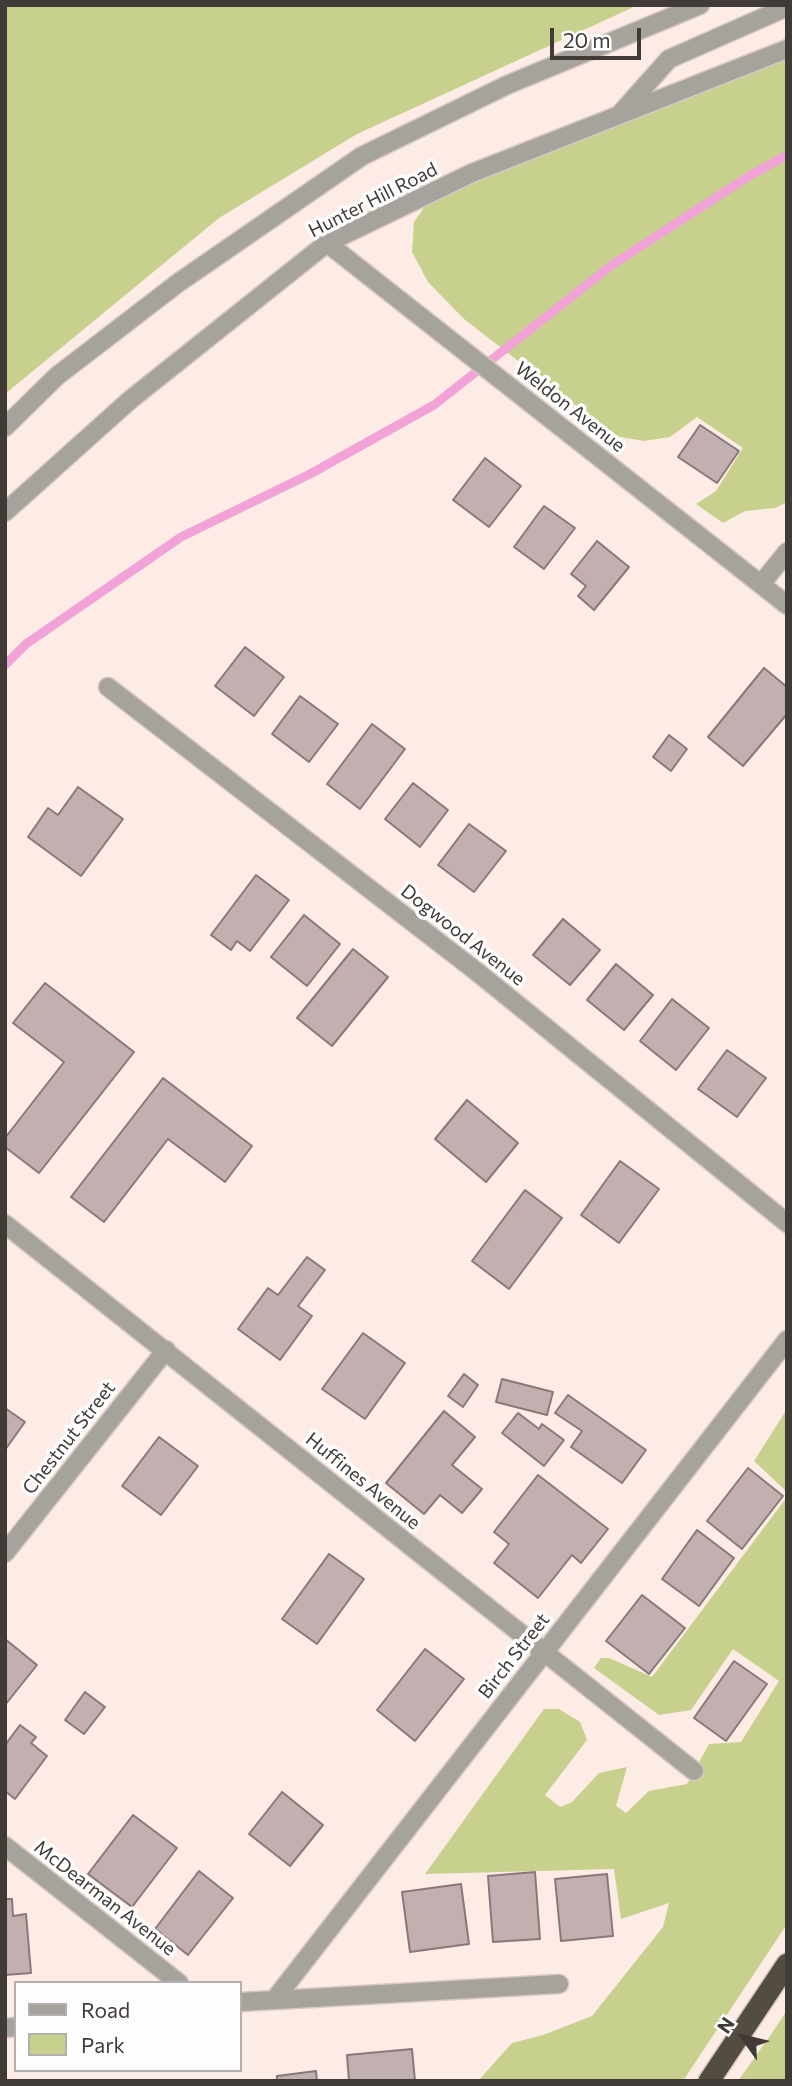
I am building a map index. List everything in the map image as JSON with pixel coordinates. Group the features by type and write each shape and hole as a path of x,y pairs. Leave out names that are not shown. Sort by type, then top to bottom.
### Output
{"highway":[{"path":"709,2081 787,1964"}],"street":[{"name":"Hunter Hill Road","path":"5,426 57,376 178,283 362,156 507,85 700,5"},
{"path":"617,116 669,59 787,7"},
{"name":"Hunter Hill Road","path":"5,512 130,400 327,243 472,173 787,49"},
{"name":"Weldon Avenue","path":"327,243 787,605"},
{"path":"761,584 787,552"},
{"name":"Dogwood Avenue","path":"108,687 476,971 787,1223"},
{"name":"Huffines Avenue","path":"5,1224 694,1771"},
{"name":"Birch Street","path":"275,1999 787,1340"},
{"name":"Chestnut Street","path":"5,1553 166,1350"},
{"name":"McDearman Avenue","path":"5,1846 176,1981"},
{"path":"242,2002 559,1984"}],"green space":[{"path":"5,5 638,5 357,134 219,218 5,394"},
{"path":"787,57 787,502 775,508 745,511 723,523 696,504 716,491 743,448 697,417 670,437 644,441 615,436 464,319 428,282 412,252 414,222 427,203 463,186"},
{"path":"787,1409 787,1492 754,1461"},
{"path":"787,1497 787,1924 683,2081 478,2081 512,2043 543,2035 592,2016 663,1927 669,1903 621,1919 614,1869 425,1874 544,1709 559,1709 580,1722 587,1740 545,1795 560,1807 572,1802 599,1773 627,1767 616,1806 626,1813 649,1791 687,1784 709,1744 741,1742 779,1681 733,1649 691,1710 659,1715 594,1668 601,1658 609,1658 652,1677"},
{"path":"787,2010 787,2081 738,2081 774,2030"}],"building":[{"path":"700,425 739,451 717,483 678,457"},
{"path":"485,458 521,486 489,527 453,500"},
{"path":"544,506 575,528 544,569 514,547"},
{"path":"597,541 629,567 594,610 578,596 586,586 571,574"},
{"path":"245,647 284,677 254,716 215,686"},
{"path":"764,668 787,687 787,714 743,766 708,737"},
{"path":"300,696 338,724 309,762 272,734"},
{"path":"372,724 405,749 360,809 327,784"},
{"path":"669,735 687,749 671,771 653,757"},
{"path":"413,783 448,810 420,847 385,819"},
{"path":"78,787 123,819 81,876 28,837 48,808 58,815"},
{"path":"469,824 506,851 474,892 438,865"},
{"path":"256,875 289,900 250,951 237,941 231,950 211,935"},
{"path":"304,915 340,944 307,986 271,957"},
{"path":"563,919 600,950 570,985 533,955"},
{"path":"353,949 388,977 332,1046 297,1018"},
{"path":"616,964 653,995 624,1030 587,1000"},
{"path":"45,983 134,1052 39,1173 5,1147 5,1138 64,1062 13,1023"},
{"path":"672,999 709,1028 676,1070 640,1041"},
{"path":"727,1050 766,1078 737,1117 698,1089"},
{"path":"163,1078 252,1146 225,1182 168,1139 104,1222 71,1197"},
{"path":"467,1100 518,1143 486,1182 435,1139"},
{"path":"620,1161 659,1189 619,1243 581,1215"},
{"path":"525,1190 562,1218 509,1289 472,1261"},
{"path":"307,1257 325,1270 298,1306 312,1316 280,1360 238,1329 268,1288 278,1295"},
{"path":"363,1333 405,1363 365,1419 322,1389"},
{"path":"464,1374 478,1385 463,1407 448,1396"},
{"path":"502,1379 553,1392 547,1415 496,1402"},
{"path":"568,1395 646,1450 622,1483 571,1447 582,1431 555,1413"},
{"path":"5,1408 25,1422 5,1450"},
{"path":"444,1411 475,1437 452,1465 482,1489 462,1513 440,1495 424,1514 386,1483"},
{"path":"518,1413 539,1429 542,1424 564,1440 544,1466 502,1433"},
{"path":"159,1437 198,1466 161,1515 122,1486"},
{"path":"748,1468 783,1496 742,1549 707,1521"},
{"path":"538,1475 608,1529 581,1563 572,1555 538,1598 494,1563 509,1544 494,1532"},
{"path":"697,1530 734,1558 699,1606 662,1579"},
{"path":"329,1554 364,1579 317,1644 282,1619"},
{"path":"642,1595 685,1628 649,1674 606,1641"},
{"path":"5,1639 37,1665 5,1705"},
{"path":"425,1649 464,1679 415,1741 377,1710"},
{"path":"734,1661 767,1684 726,1741 694,1718"},
{"path":"85,1692 105,1707 84,1734 65,1720"},
{"path":"20,1725 36,1737 31,1743 47,1756 15,1799 5,1791 5,1745"},
{"path":"282,1792 323,1825 290,1866 249,1834"},
{"path":"133,1815 177,1848 132,1907 88,1874"},
{"path":"199,1871 233,1898 188,1955 155,1929"},
{"path":"535,1872 540,1939 493,1942 488,1876"},
{"path":"607,1874 613,1936 561,1941 555,1879"},
{"path":"461,1884 469,1944 410,1952 402,1892"},
{"path":"5,1899 12,1899 13,1916 26,1914 31,1973 5,1975"},
{"path":"412,2049 415,2081 349,2081 347,2055"},
{"path":"316,2071 317,2081 277,2081 277,2076"}],"waterway":[{"path":"5,665 26,644 181,537 310,474 434,405 612,265 749,176 787,155"}]}
